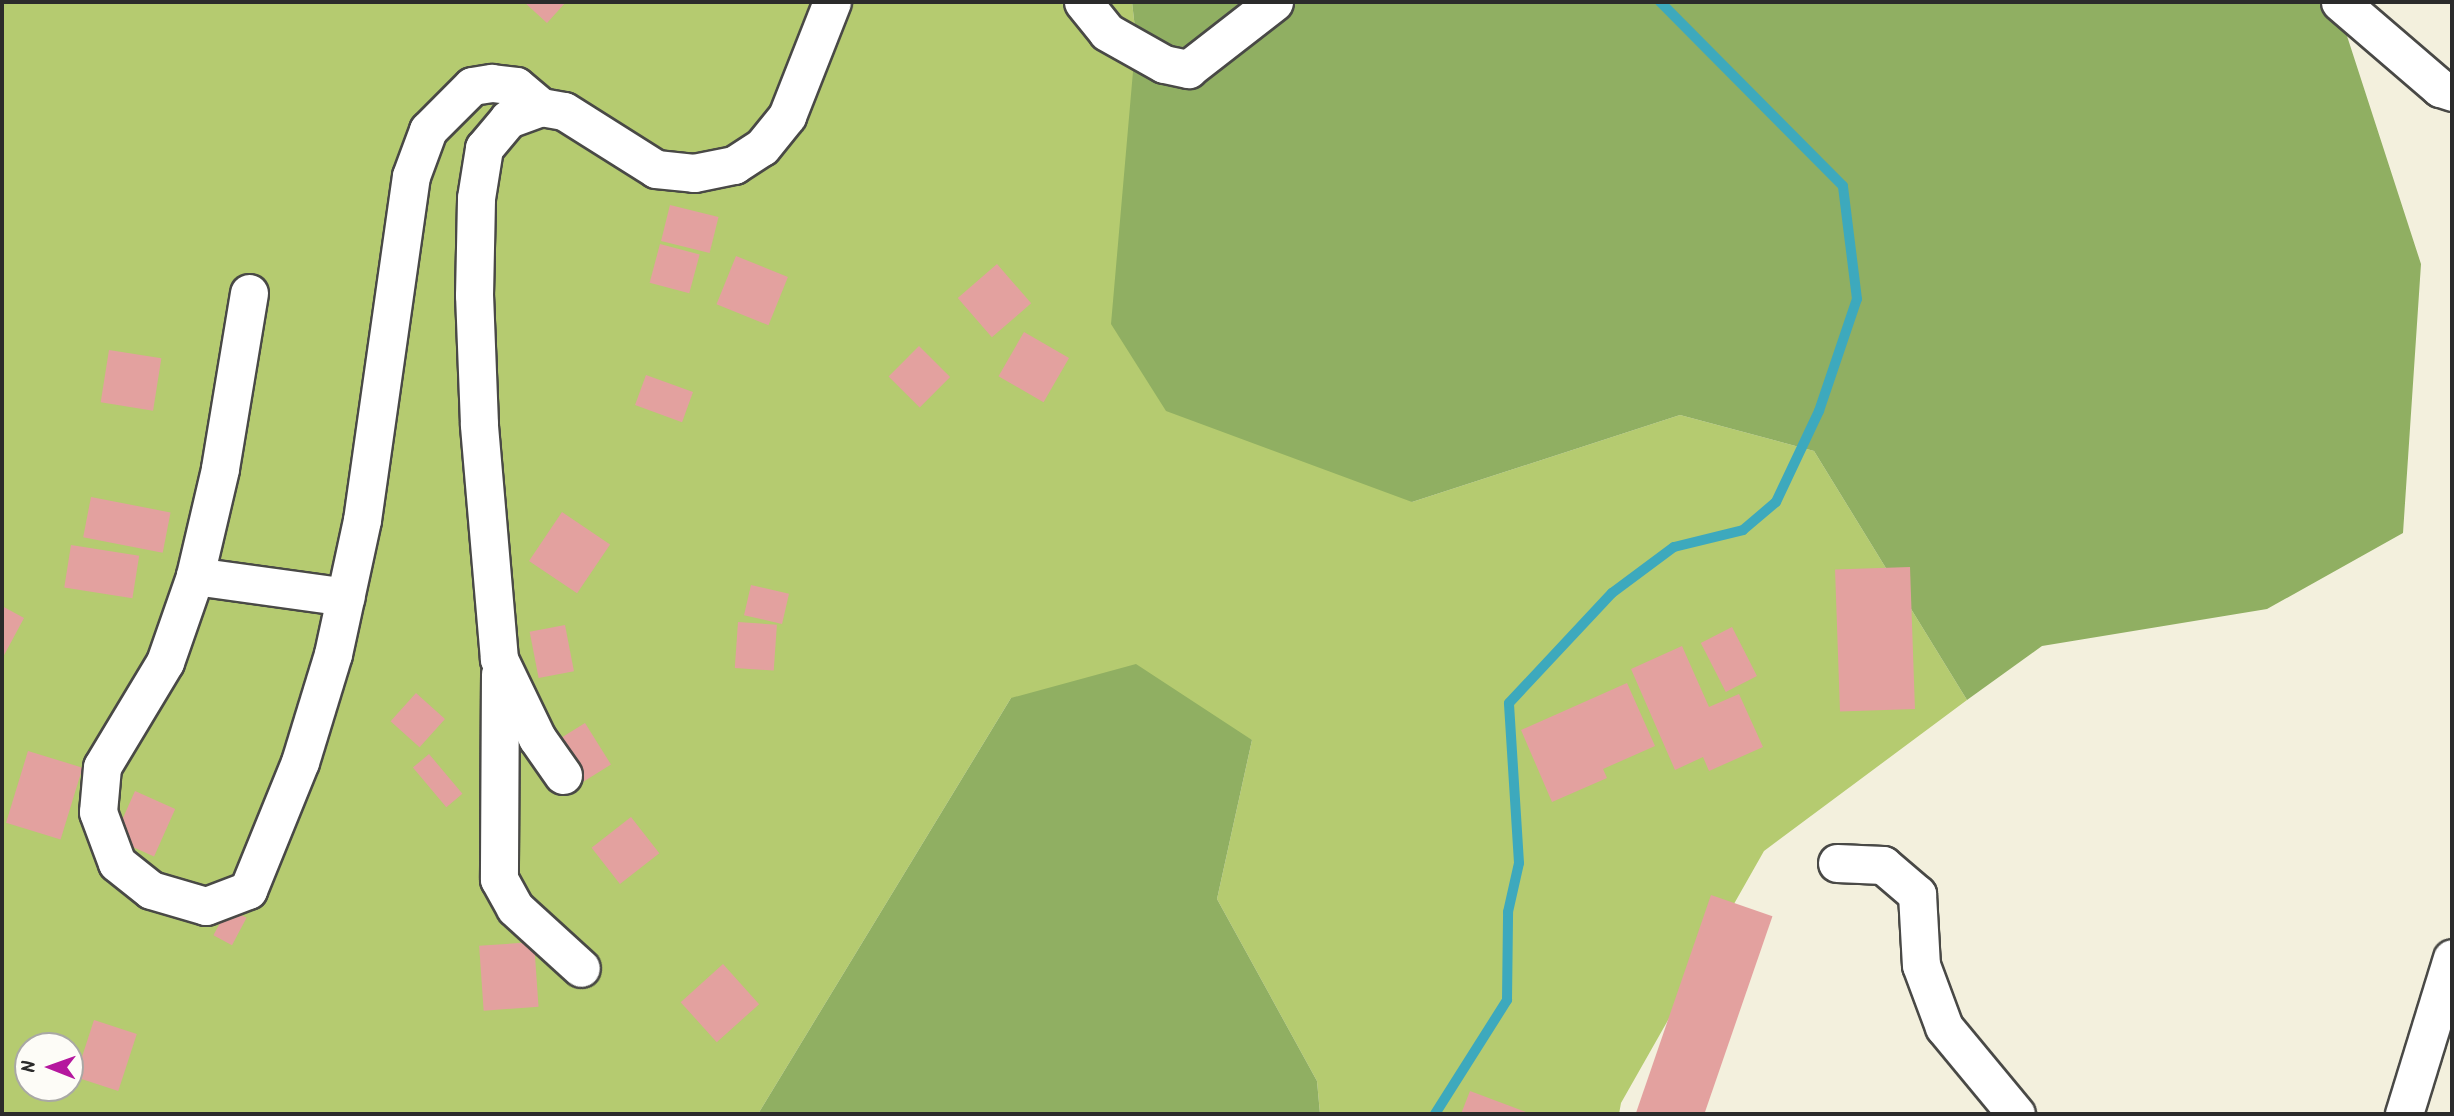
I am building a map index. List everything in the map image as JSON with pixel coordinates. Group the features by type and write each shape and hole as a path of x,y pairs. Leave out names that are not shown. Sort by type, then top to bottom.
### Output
{"street":[{"path":"581,968 515,908 499,879 499,659 479,424 476,198 484,148 508,119 541,107 565,111 656,169 694,173 734,166 762,146 788,116 832,2"},
{"path":"1083,2 1107,32 1164,64 1188,69 1274,2"},
{"path":"2340,2 2448,93"},
{"path":"249,293 220,469 195,576 165,662 102,766 97,813 117,863 151,890 206,906 248,890 300,762 346,597 362,520 411,176 428,130 472,86 492,83 516,86 541,107"},
{"path":"195,576 346,597"},
{"path":"499,659 537,738 563,775"},
{"path":"1837,863 1883,865 1917,894 1921,965 1944,1027 2016,1114"},
{"path":"2404,1114 2452,958"}],"green space":[{"path":"2,2 1132,2 1136,37 1412,502 1680,415 1814,451 1967,700 1764,851 1621,1103 1619,1114 1320,1114 1317,1081 1217,899 1252,740 1011,698 758,1114 2,1114"},
{"path":"1132,2 2336,2 2421,264 2403,533 2267,609 2042,646 1967,700 1814,451 1680,415 1412,502 1166,411 1111,324 1136,37"},
{"path":"1136,664 1252,740 1217,899 1317,1081 1320,1114 758,1114 1011,698"}],"building":[{"path":"524,2 566,2 547,23"},
{"path":"670,205 719,217 710,253 661,241"},
{"path":"660,244 700,255 689,293 650,283"},
{"path":"736,256 788,277 768,325 717,304"},
{"path":"997,264 1031,303 992,337 958,298"},
{"path":"1024,332 1069,358 1044,402 998,376"},
{"path":"919,346 950,377 920,408 889,376"},
{"path":"109,350 161,358 153,411 101,402"},
{"path":"646,375 693,392 682,422 635,405"},
{"path":"91,497 171,512 163,553 83,537"},
{"path":"562,512 610,544 577,593 529,561"},
{"path":"71,545 139,556 132,598 64,587"},
{"path":"1910,567 1915,709 1840,712 1835,570"},
{"path":"751,585 789,594 782,624 744,615"},
{"path":"2,606 24,618 2,659"},
{"path":"738,622 777,625 774,671 735,668"},
{"path":"565,625 574,671 539,678 530,632"},
{"path":"1732,627 1757,676 1726,692 1701,643"},
{"path":"1682,646 1709,707 1739,694 1763,747 1709,771 1703,757 1675,770 1631,669"},
{"path":"1627,683 1655,746 1603,769 1607,778 1552,802 1521,730"},
{"path":"416,693 445,719 420,747 391,721"},
{"path":"585,723 611,765 574,788 548,746"},
{"path":"28,751 83,768 61,839 6,823"},
{"path":"429,754 462,794 446,807 413,767"},
{"path":"135,791 175,809 154,856 114,839"},
{"path":"631,817 659,853 620,884 592,848"},
{"path":"1711,895 1772,916 1704,1114 1636,1113"},
{"path":"228,908 247,918 232,945 213,935"},
{"path":"534,942 539,1007 484,1011 479,946"},
{"path":"723,964 759,1004 717,1042 681,1002"},
{"path":"94,1020 137,1034 118,1091 84,1080 84,1051"},
{"path":"1470,1091 1531,1114 1461,1114"}],"waterway":[{"path":"1435,1114 1507,1000 1508,912 1519,863 1509,703 1612,593 1674,547 1743,530 1776,502 1819,411 1857,299 1843,186 1660,2"}]}
